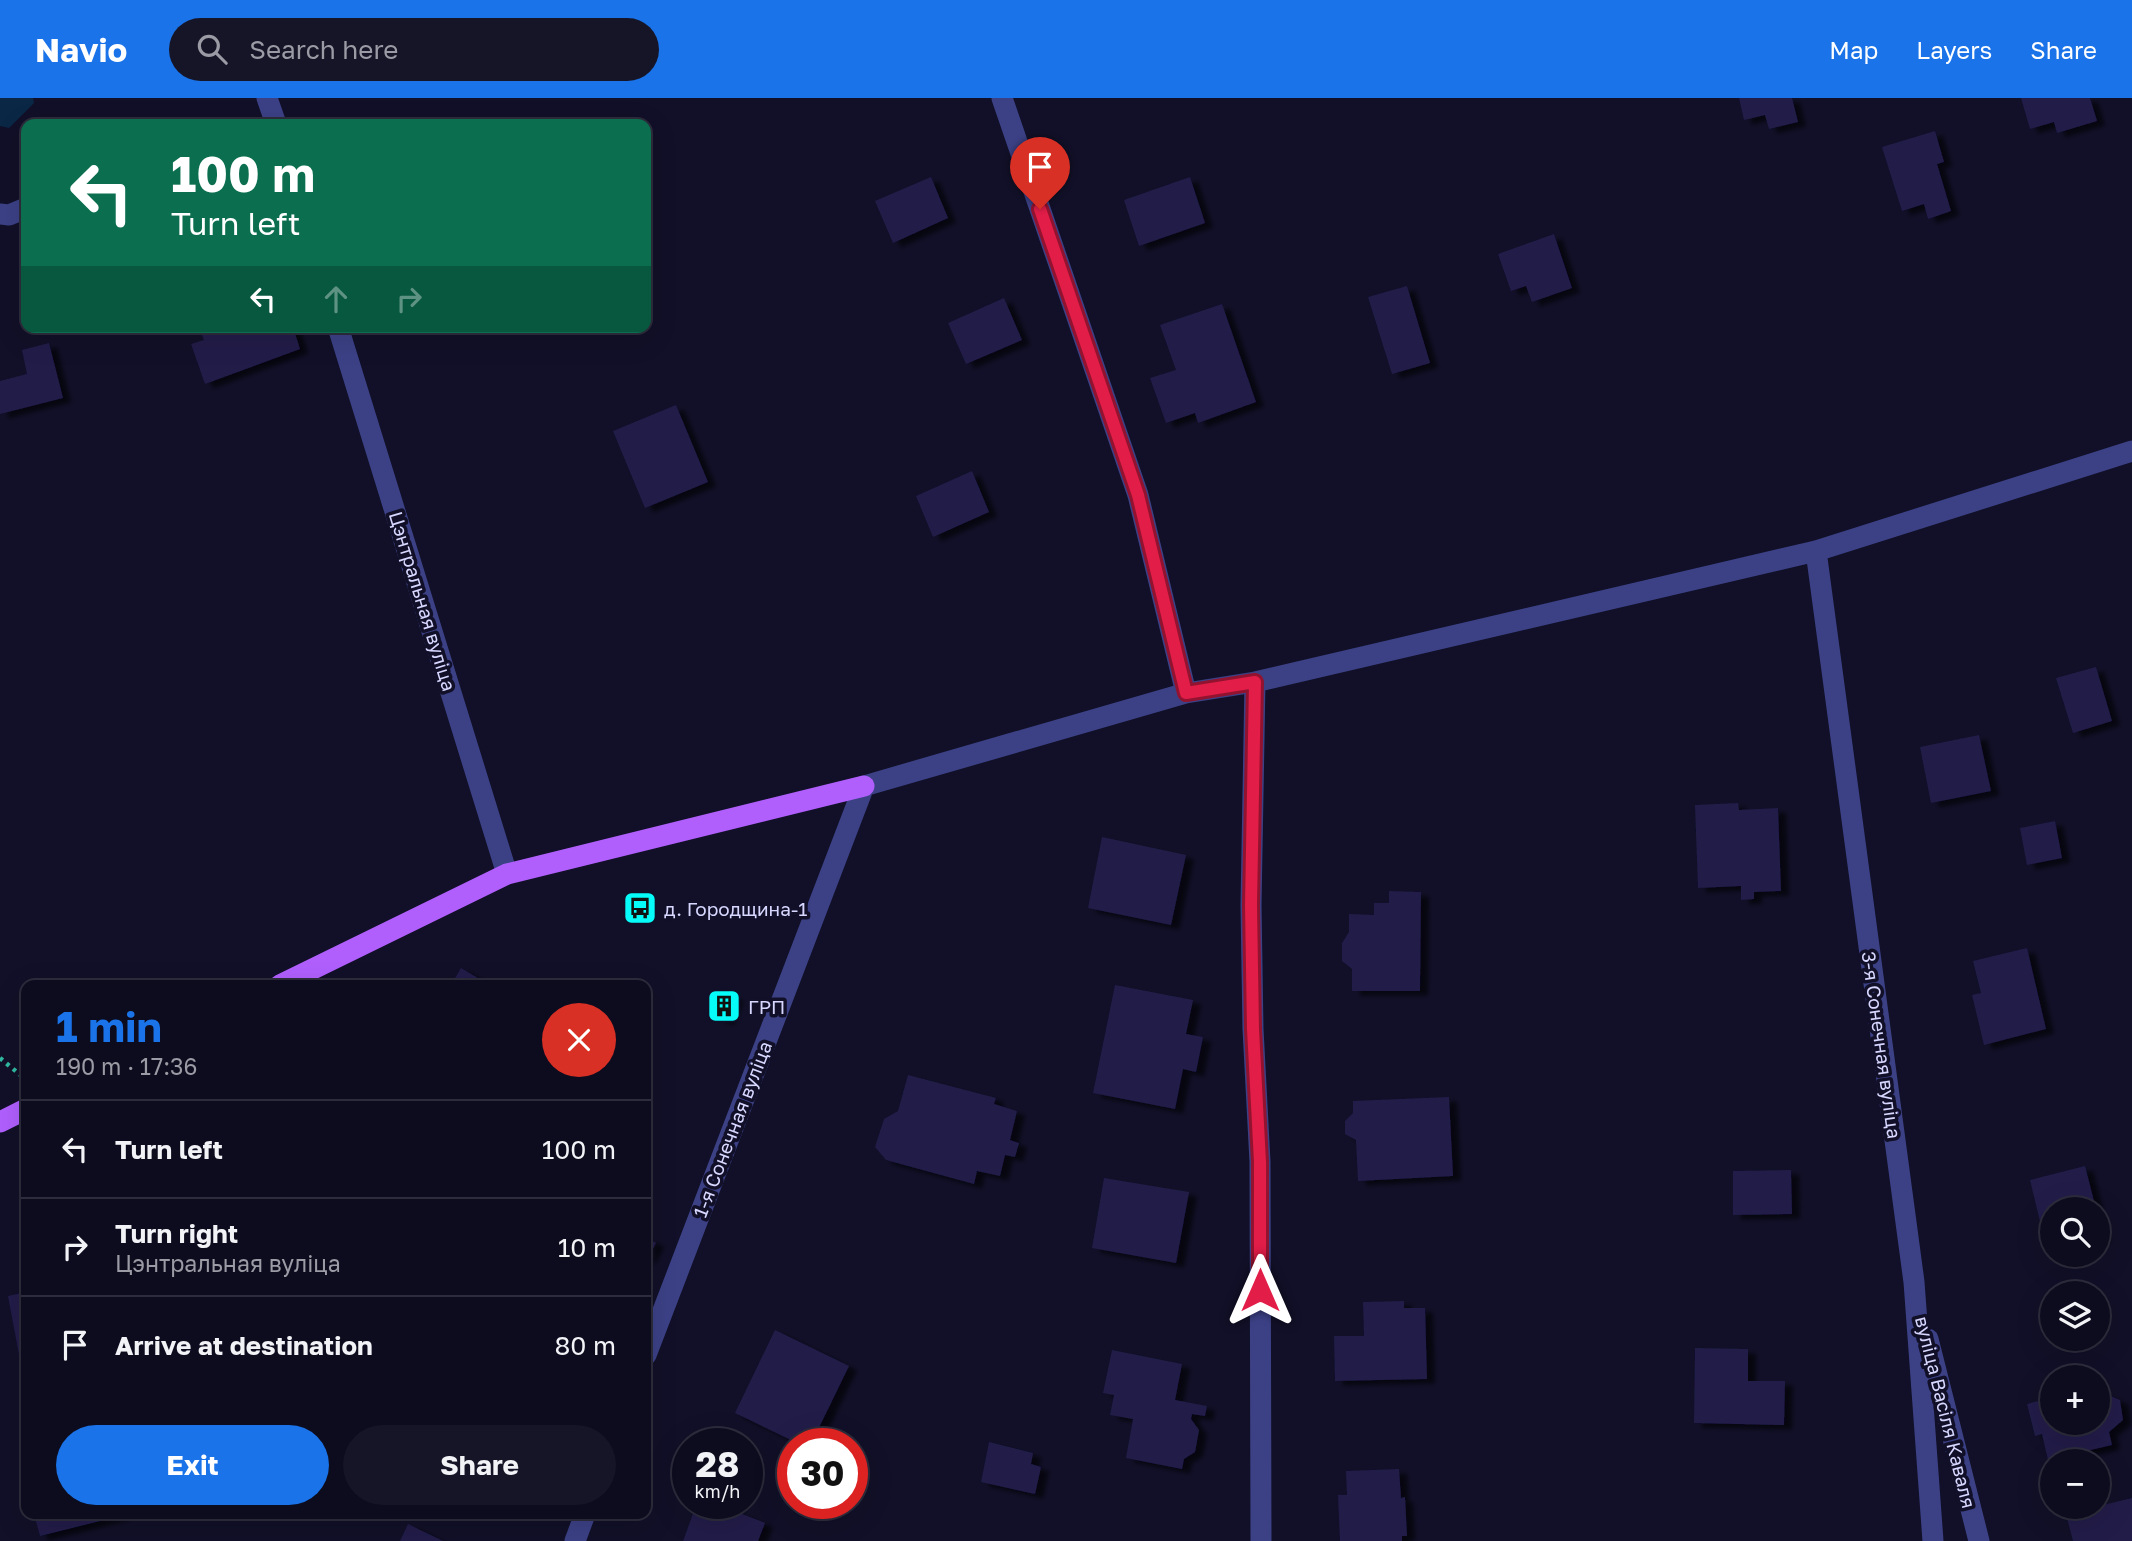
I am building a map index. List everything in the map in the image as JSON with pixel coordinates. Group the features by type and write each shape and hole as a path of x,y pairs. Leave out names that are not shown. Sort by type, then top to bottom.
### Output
{"main road":[{"path":"290,980 507,874 864,786"},
{"path":"0,1122 21,1112"}],"street":[{"path":"267,98 274,119"},
{"path":"1002,98 1138,495 1186,693"},
{"path":"0,214 9,215 21,210"},
{"name":"Цэнтральная вуліца","path":"340,333 507,874"},
{"path":"864,786 1186,693 1255,682 1816,551 2132,451"},
{"name":"3-я Сонечная вуліца","path":"1816,551 1914,1282 1933,1541"},
{"path":"1255,682 1251,905 1253,1029 1260,1162 1261,1541"},
{"name":"1-я Сонечная вуліца","path":"651,1342 864,786"},
{"name":"вуліца Васіля Каваля","path":"1914,1282 1979,1541"},
{"path":"575,1541 583,1519"}],"path":[{"path":"0,1058 21,1076"}],"water":[{"path":"0,98 33,98 34,103 9,128 0,126"}],"building":[{"path":"1739,98 1792,98 1798,122 1769,129 1765,115 1744,120"},
{"path":"2021,98 2090,98 2097,121 2057,133 2054,122 2030,129"},
{"path":"1935,131 1944,162 1937,164 1951,211 1928,219 1924,204 1902,211 1882,147"},
{"path":"931,177 948,218 893,243 875,201"},
{"path":"1190,177 1205,223 1139,246 1124,200"},
{"path":"1554,234 1572,288 1532,302 1526,286 1511,291 1498,254"},
{"path":"1407,286 1430,363 1392,374 1368,297"},
{"path":"1004,298 1022,340 966,364 948,323"},
{"path":"1222,304 1256,402 1198,423 1195,413 1166,423 1150,378 1176,370 1160,325"},
{"path":"201,333 295,333 300,349 205,384 191,344 204,340"},
{"path":"49,343 63,398 0,414 0,381 27,374 22,350"},
{"path":"676,405 708,482 645,508 613,431"},
{"path":"972,471 989,512 933,537 916,496"},
{"path":"2096,667 2112,721 2073,733 2056,678"},
{"path":"1979,735 1991,791 1931,803 1920,747"},
{"path":"1738,803 1739,810 1778,808 1781,891 1754,892 1754,899 1741,900 1741,886 1698,888 1695,805"},
{"path":"2055,821 2062,858 2027,865 2020,828"},
{"path":"1102,837 1186,855 1171,925 1088,908"},
{"path":"1389,891 1421,892 1420,991 1352,991 1352,969 1342,961 1342,943 1349,932 1349,914 1374,915 1374,903 1389,903"},
{"path":"2027,948 2046,1029 1984,1045 1972,995 1981,993 1973,961"},
{"path":"461,968 481,980 454,980"},
{"path":"1115,985 1193,1000 1186,1034 1203,1037 1196,1072 1183,1069 1175,1109 1093,1093"},
{"name":"ГРП","path":"721,991 736,997 726,1021 711,1014"},
{"path":"908,1075 996,1098 994,1104 1017,1111 1010,1140 1019,1143 1015,1157 1005,1155 1000,1176 977,1171 974,1184 886,1160 875,1147 884,1119 898,1111"},
{"path":"1449,1097 1453,1176 1358,1181 1356,1140 1345,1134 1345,1121 1353,1113 1353,1101"},
{"path":"2085,1166 2093,1197 2040,1197 2040,1221 2030,1180"},
{"path":"1791,1170 1792,1214 1733,1215 1733,1171"},
{"path":"1104,1178 1189,1192 1176,1263 1092,1248"},
{"path":"651,1240 656,1243 651,1252"},
{"path":"21,1293 21,1360 20,1360 8,1296"},
{"path":"1404,1301 1404,1308 1425,1308 1427,1379 1335,1381 1334,1336 1364,1336 1363,1302"},
{"path":"775,1330 849,1366 819,1428 777,1428 777,1433 735,1413"},
{"path":"1695,1348 1748,1349 1748,1381 1785,1381 1784,1425 1694,1423"},
{"path":"1112,1350 1182,1364 1175,1400 1207,1406 1205,1416 1192,1414 1191,1419 1199,1430 1195,1452 1184,1459 1182,1469 1126,1458 1133,1419 1110,1415 1114,1395 1103,1393"},
{"path":"2110,1396 2120,1400 2123,1420 2110,1431"},
{"path":"2040,1400 2040,1435 2035,1436 2027,1404"},
{"path":"2042,1435 2110,1435 2112,1445 2095,1449 2045,1449"},
{"path":"989,1442 1033,1453 1031,1464 1041,1467 1035,1494 981,1482"},
{"path":"1399,1469 1401,1498 1405,1497 1407,1536 1402,1536 1402,1541 1340,1541 1338,1495 1347,1495 1346,1471"},
{"path":"2132,1498 2132,1541 2073,1541 2067,1519 2110,1519 2110,1503"},
{"path":"35,1519 108,1519 40,1536"},
{"path":"691,1519 755,1519 765,1523 758,1541 683,1541"},
{"path":"408,1524 443,1541 400,1541"}],"place":[{"name":"д. Городщина-1","path":"640,908"},
{"name":"ГРП","path":"724,1006"}],"route":[{"path":"1040,209 1138,495 1186,693 1255,682 1251,905 1253,1029 1260,1162 1260,1290"}]}
